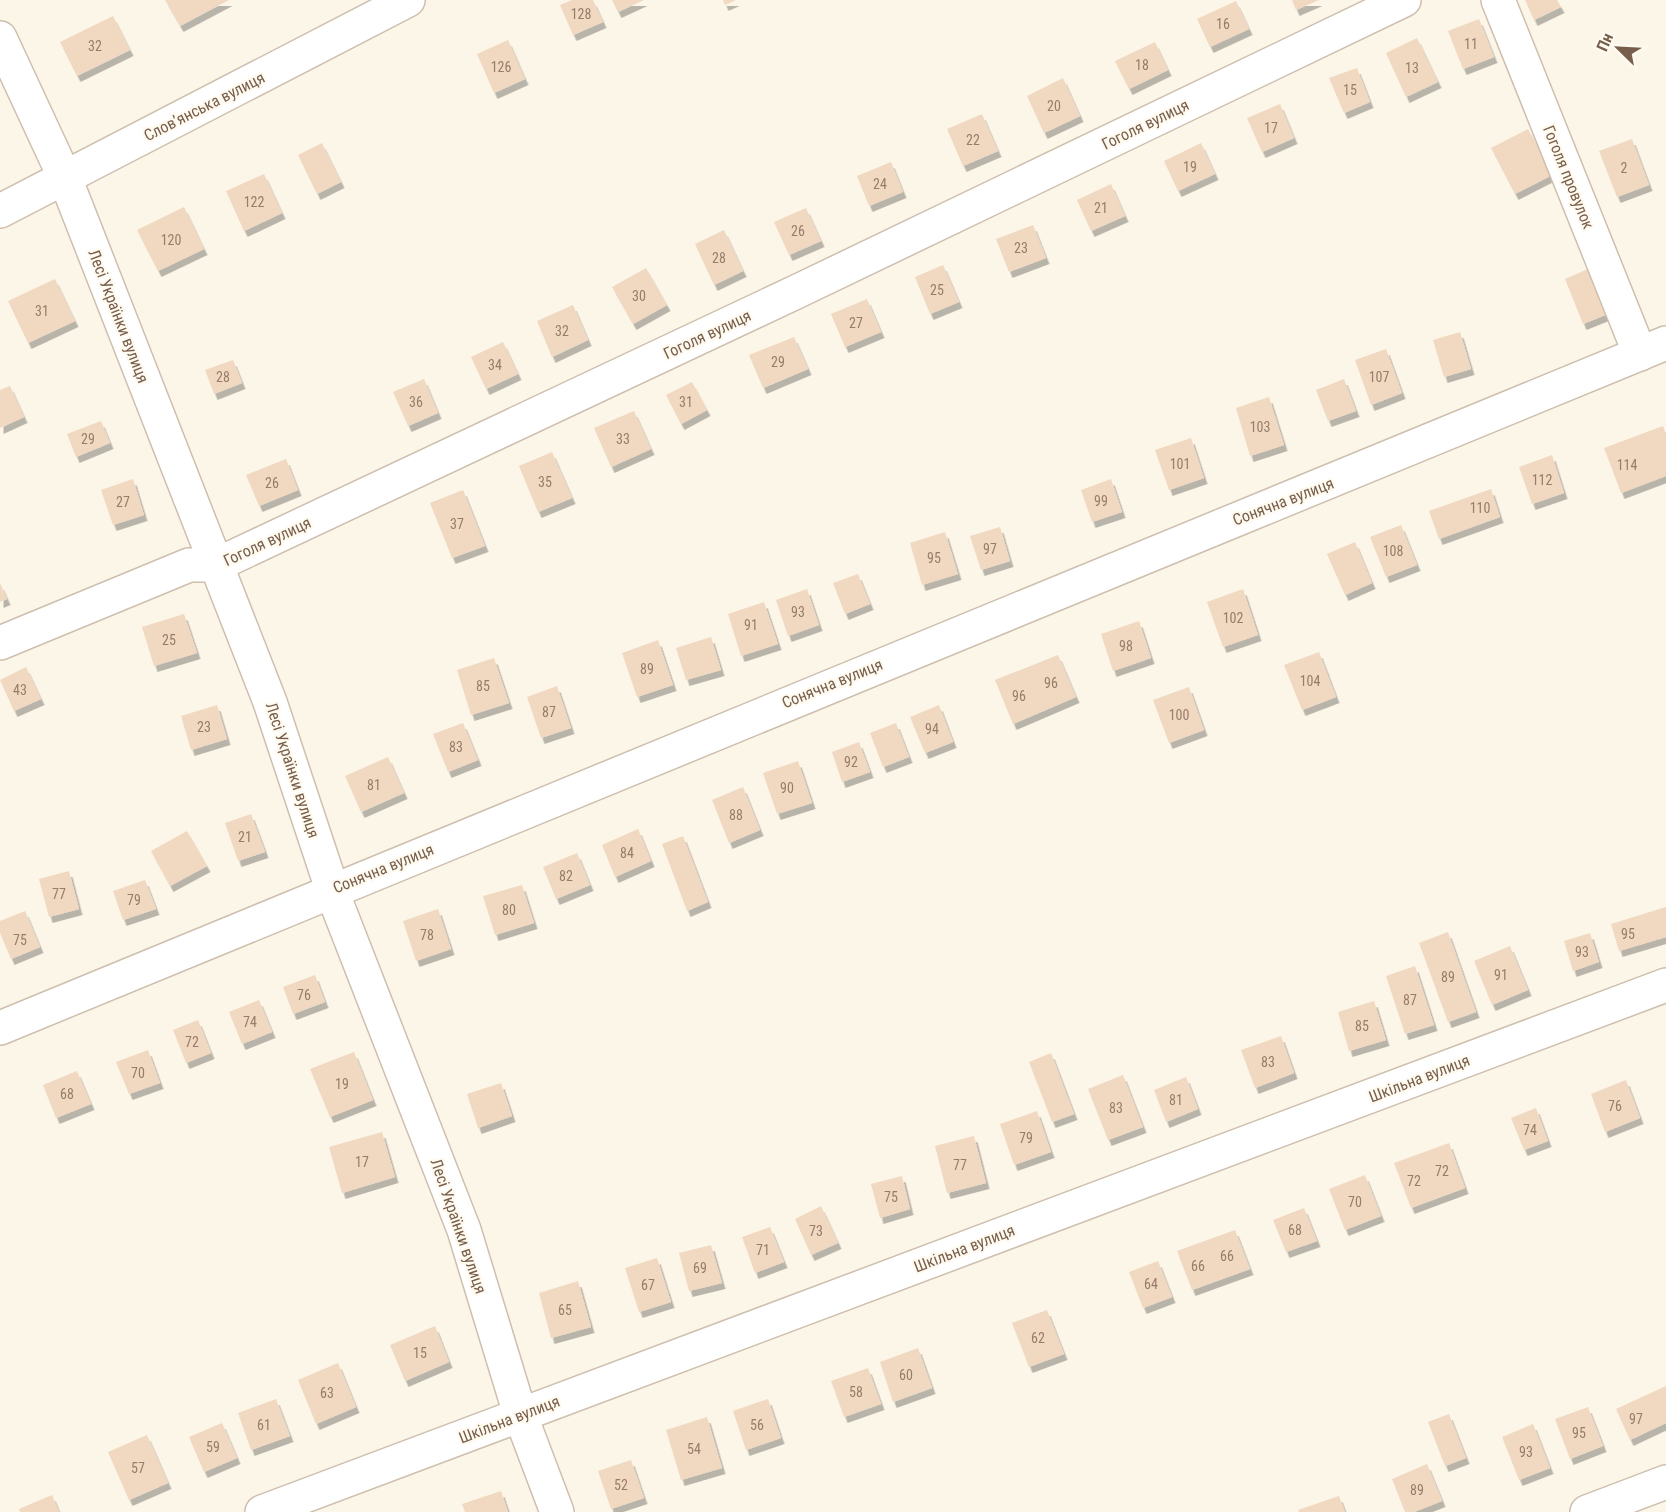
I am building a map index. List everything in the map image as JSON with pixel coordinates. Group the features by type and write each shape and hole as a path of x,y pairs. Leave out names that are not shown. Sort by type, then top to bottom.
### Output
{"street":[{"name":"Слов’янська вулиця","path":"0,211 408,0"},
{"name":"Гоголя вулиця","path":"0,643 189,565 216,565 796,292 1404,0"},
{"name":"Гоголя провулок","path":"1498,0 1653,348"},
{"name":"Лесі Українки вулиця","path":"0,38 64,178 270,702 332,889 464,1230 520,1414 557,1512"},
{"name":"Сонячна вулиця","path":"0,1028 1073,583 1359,470 1653,348"},
{"name":"Шкільна вулиця","path":"261,1512 1666,985"},
{"path":"1587,1512 1666,1482"}],"building":[{"path":"165,0 229,0 180,26"},
{"path":"572,0 593,0 603,22 573,35 560,5"},
{"path":"612,0 644,0 618,12"},
{"path":"723,0 736,0 725,5"},
{"path":"1292,0 1319,0 1296,10"},
{"path":"1525,0 1557,0 1561,7 1534,20"},
{"path":"1236,1 1249,29 1210,47 1197,19"},
{"path":"113,16 130,50 77,76 60,42"},
{"path":"1479,19 1494,57 1463,69 1448,31"},
{"path":"1417,38 1438,82 1406,97 1386,53"},
{"path":"508,40 525,79 494,93 477,54"},
{"path":"1155,42 1168,70 1129,89 1115,61"},
{"path":"1357,68 1370,102 1344,113 1329,78"},
{"path":"1063,78 1080,116 1044,133 1027,96"},
{"path":"1280,104 1294,138 1262,152 1247,118"},
{"path":"982,114 998,151 963,166 947,129"},
{"path":"1528,129 1552,175 1515,194 1491,148"},
{"path":"1632,139 1649,185 1617,197 1599,151"},
{"path":"322,143 341,182 317,194 298,155"},
{"path":"1201,143 1215,174 1178,191 1164,161"},
{"path":"891,162 903,192 869,206 857,176"},
{"path":"264,174 282,213 244,231 226,191"},
{"path":"1111,184 1125,216 1091,231 1077,200"},
{"path":"184,207 204,249 158,271 137,230"},
{"path":"806,208 821,241 789,255 774,222"},
{"path":"1033,225 1046,258 1009,272 996,239"},
{"path":"724,230 743,271 714,285 695,244"},
{"path":"943,265 959,302 930,314 915,277"},
{"path":"646,268 667,305 633,324 612,287"},
{"path":"1590,268 1608,314 1583,324 1565,279"},
{"path":"55,279 75,321 28,343 8,301"},
{"path":"867,299 881,332 845,347 831,314"},
{"path":"573,305 588,340 552,357 537,321"},
{"path":"1460,332 1471,369 1444,377 1433,340"},
{"path":"794,337 808,369 763,388 749,355"},
{"path":"503,342 518,374 486,389 471,357"},
{"path":"1386,349 1402,393 1371,405 1355,360"},
{"path":"233,360 242,383 214,394 205,370"},
{"path":"424,379 438,413 408,426 393,392"},
{"path":"1344,379 1356,411 1328,421 1316,390"},
{"path":"692,382 707,410 681,424 666,395"},
{"path":"10,386 24,417 0,428 0,390"},
{"path":"1269,397 1284,445 1250,456 1236,408"},
{"path":"634,411 651,449 611,467 594,428"},
{"path":"101,421 110,443 76,457 67,434"},
{"path":"1663,426 1666,435 1666,476 1621,493 1604,448"},
{"path":"1191,438 1204,478 1169,490 1155,450"},
{"path":"552,452 572,498 538,512 519,466"},
{"path":"1552,455 1564,493 1532,504 1519,467"},
{"path":"286,459 298,490 259,506 246,475"},
{"path":"133,479 144,515 113,525 101,490"},
{"path":"1111,479 1122,512 1092,522 1081,490"},
{"path":"1491,489 1500,517 1439,539 1429,511"},
{"path":"463,490 485,546 452,558 430,503"},
{"path":"1401,525 1417,565 1386,577 1370,537"},
{"path":"1000,527 1010,561 981,570 970,536"},
{"path":"945,532 958,574 922,585 910,543"},
{"path":"1355,542 1372,583 1345,595 1327,554"},
{"path":"858,574 870,604 845,614 833,583"},
{"path":"0,583 7,599 0,602"},
{"path":"807,589 819,625 788,636 776,600"},
{"path":"1243,589 1258,635 1223,647 1207,602"},
{"path":"764,602 778,644 741,656 728,614"},
{"path":"184,614 197,653 154,666 142,627"},
{"path":"1139,621 1151,658 1113,671 1101,634"},
{"path":"711,637 721,670 686,680 676,648"},
{"path":"658,640 673,685 637,697 622,653"},
{"path":"1319,652 1336,697 1302,710 1284,665"},
{"path":"1058,655 1076,697 1013,724 995,680"},
{"path":"494,658 509,703 471,715 457,670"},
{"path":"26,667 41,699 14,711 0,680"},
{"path":"557,686 571,728 541,738 527,697"},
{"path":"1189,687 1204,730 1169,743 1153,700"},
{"path":"217,705 227,739 191,750 181,716"},
{"path":"939,705 953,742 925,753 910,717"},
{"path":"463,723 478,760 448,772 433,734"},
{"path":"896,723 909,757 883,767 870,733"},
{"path":"859,742 870,772 842,782 832,752"},
{"path":"388,757 404,793 361,812 345,776"},
{"path":"798,761 812,803 777,814 763,773"},
{"path":"743,787 760,830 729,843 712,800"},
{"path":"251,814 265,852 238,861 225,823"},
{"path":"638,829 651,861 615,877 602,845"},
{"path":"187,831 207,866 170,886 151,851"},
{"path":"683,836 708,902 687,911 662,844"},
{"path":"577,853 590,885 556,899 543,867"},
{"path":"69,871 79,909 49,917 39,879"},
{"path":"145,880 156,909 123,920 113,891"},
{"path":"522,885 534,923 495,935 483,896"},
{"path":"1666,907 1666,937 1619,951 1611,924"},
{"path":"438,909 451,949 416,961 403,921"},
{"path":"25,911 40,947 11,959 0,933 0,921"},
{"path":"1448,932 1476,1012 1448,1022 1419,943"},
{"path":"1590,933 1599,962 1573,971 1564,941"},
{"path":"1510,946 1528,990 1492,1005 1474,961"},
{"path":"1415,966 1434,1025 1405,1034 1386,976"},
{"path":"315,975 325,1002 293,1014 283,987"},
{"path":"259,1000 272,1032 242,1044 229,1012"},
{"path":"1374,1001 1386,1040 1349,1051 1338,1012"},
{"path":"198,1020 211,1053 186,1063 173,1030"},
{"path":"1281,1036 1294,1073 1255,1088 1241,1050"},
{"path":"148,1050 160,1083 129,1094 116,1062"},
{"path":"354,1052 373,1100 330,1117 310,1069"},
{"path":"1051,1053 1074,1114 1052,1122 1029,1062"},
{"path":"77,1071 91,1104 56,1118 43,1085"},
{"path":"1123,1075 1143,1127 1108,1140 1088,1089"},
{"path":"1186,1077 1198,1109 1166,1122 1154,1090"},
{"path":"1626,1080 1640,1118 1605,1132 1591,1094"},
{"path":"501,1083 512,1116 478,1128 467,1094"},
{"path":"1536,1108 1548,1141 1524,1150 1511,1118"},
{"path":"1037,1111 1051,1152 1014,1165 1000,1124"},
{"path":"382,1132 395,1177 342,1193 329,1147"},
{"path":"974,1136 986,1183 947,1193 935,1146"},
{"path":"1449,1143 1465,1188 1411,1208 1394,1163"},
{"path":"1365,1175 1381,1216 1345,1230 1329,1189"},
{"path":"902,1176 910,1209 880,1218 871,1184"},
{"path":"821,1206 838,1243 811,1255 795,1219"},
{"path":"1304,1208 1317,1241 1286,1252 1273,1220"},
{"path":"770,1227 784,1262 755,1273 742,1237"},
{"path":"1235,1230 1250,1269 1192,1290 1177,1251"},
{"path":"711,1245 722,1283 689,1291 679,1253"},
{"path":"657,1258 671,1302 639,1312 625,1268"},
{"path":"1158,1261 1172,1297 1143,1308 1129,1272"},
{"path":"578,1281 591,1327 551,1338 539,1293"},
{"path":"1047,1310 1064,1354 1029,1367 1012,1323"},
{"path":"435,1326 449,1362 405,1381 390,1345"},
{"path":"918,1348 932,1388 893,1402 880,1362"},
{"path":"338,1363 356,1407 316,1424 298,1380"},
{"path":"868,1368 881,1404 844,1417 831,1381"},
{"path":"1666,1386 1666,1423 1630,1440 1616,1409"},
{"path":"276,1399 290,1436 251,1450 238,1413"},
{"path":"768,1399 781,1438 746,1450 733,1411"},
{"path":"1588,1407 1603,1446 1570,1459 1555,1419"},
{"path":"1449,1414 1466,1458 1445,1466 1428,1422"},
{"path":"707,1417 722,1468 681,1480 666,1430"},
{"path":"222,1423 237,1458 204,1472 189,1437"},
{"path":"1533,1424 1550,1468 1519,1480 1502,1437"},
{"path":"147,1435 168,1483 129,1500 108,1452"},
{"path":"631,1460 644,1498 611,1509 598,1471"},
{"path":"1427,1464 1442,1501 1414,1512 1405,1512 1392,1479"},
{"path":"501,1491 508,1512 465,1512 462,1504"},
{"path":"52,1495 59,1512 20,1512 19,1509"},
{"path":"1339,1496 1345,1512 1299,1512 1298,1510"}]}
